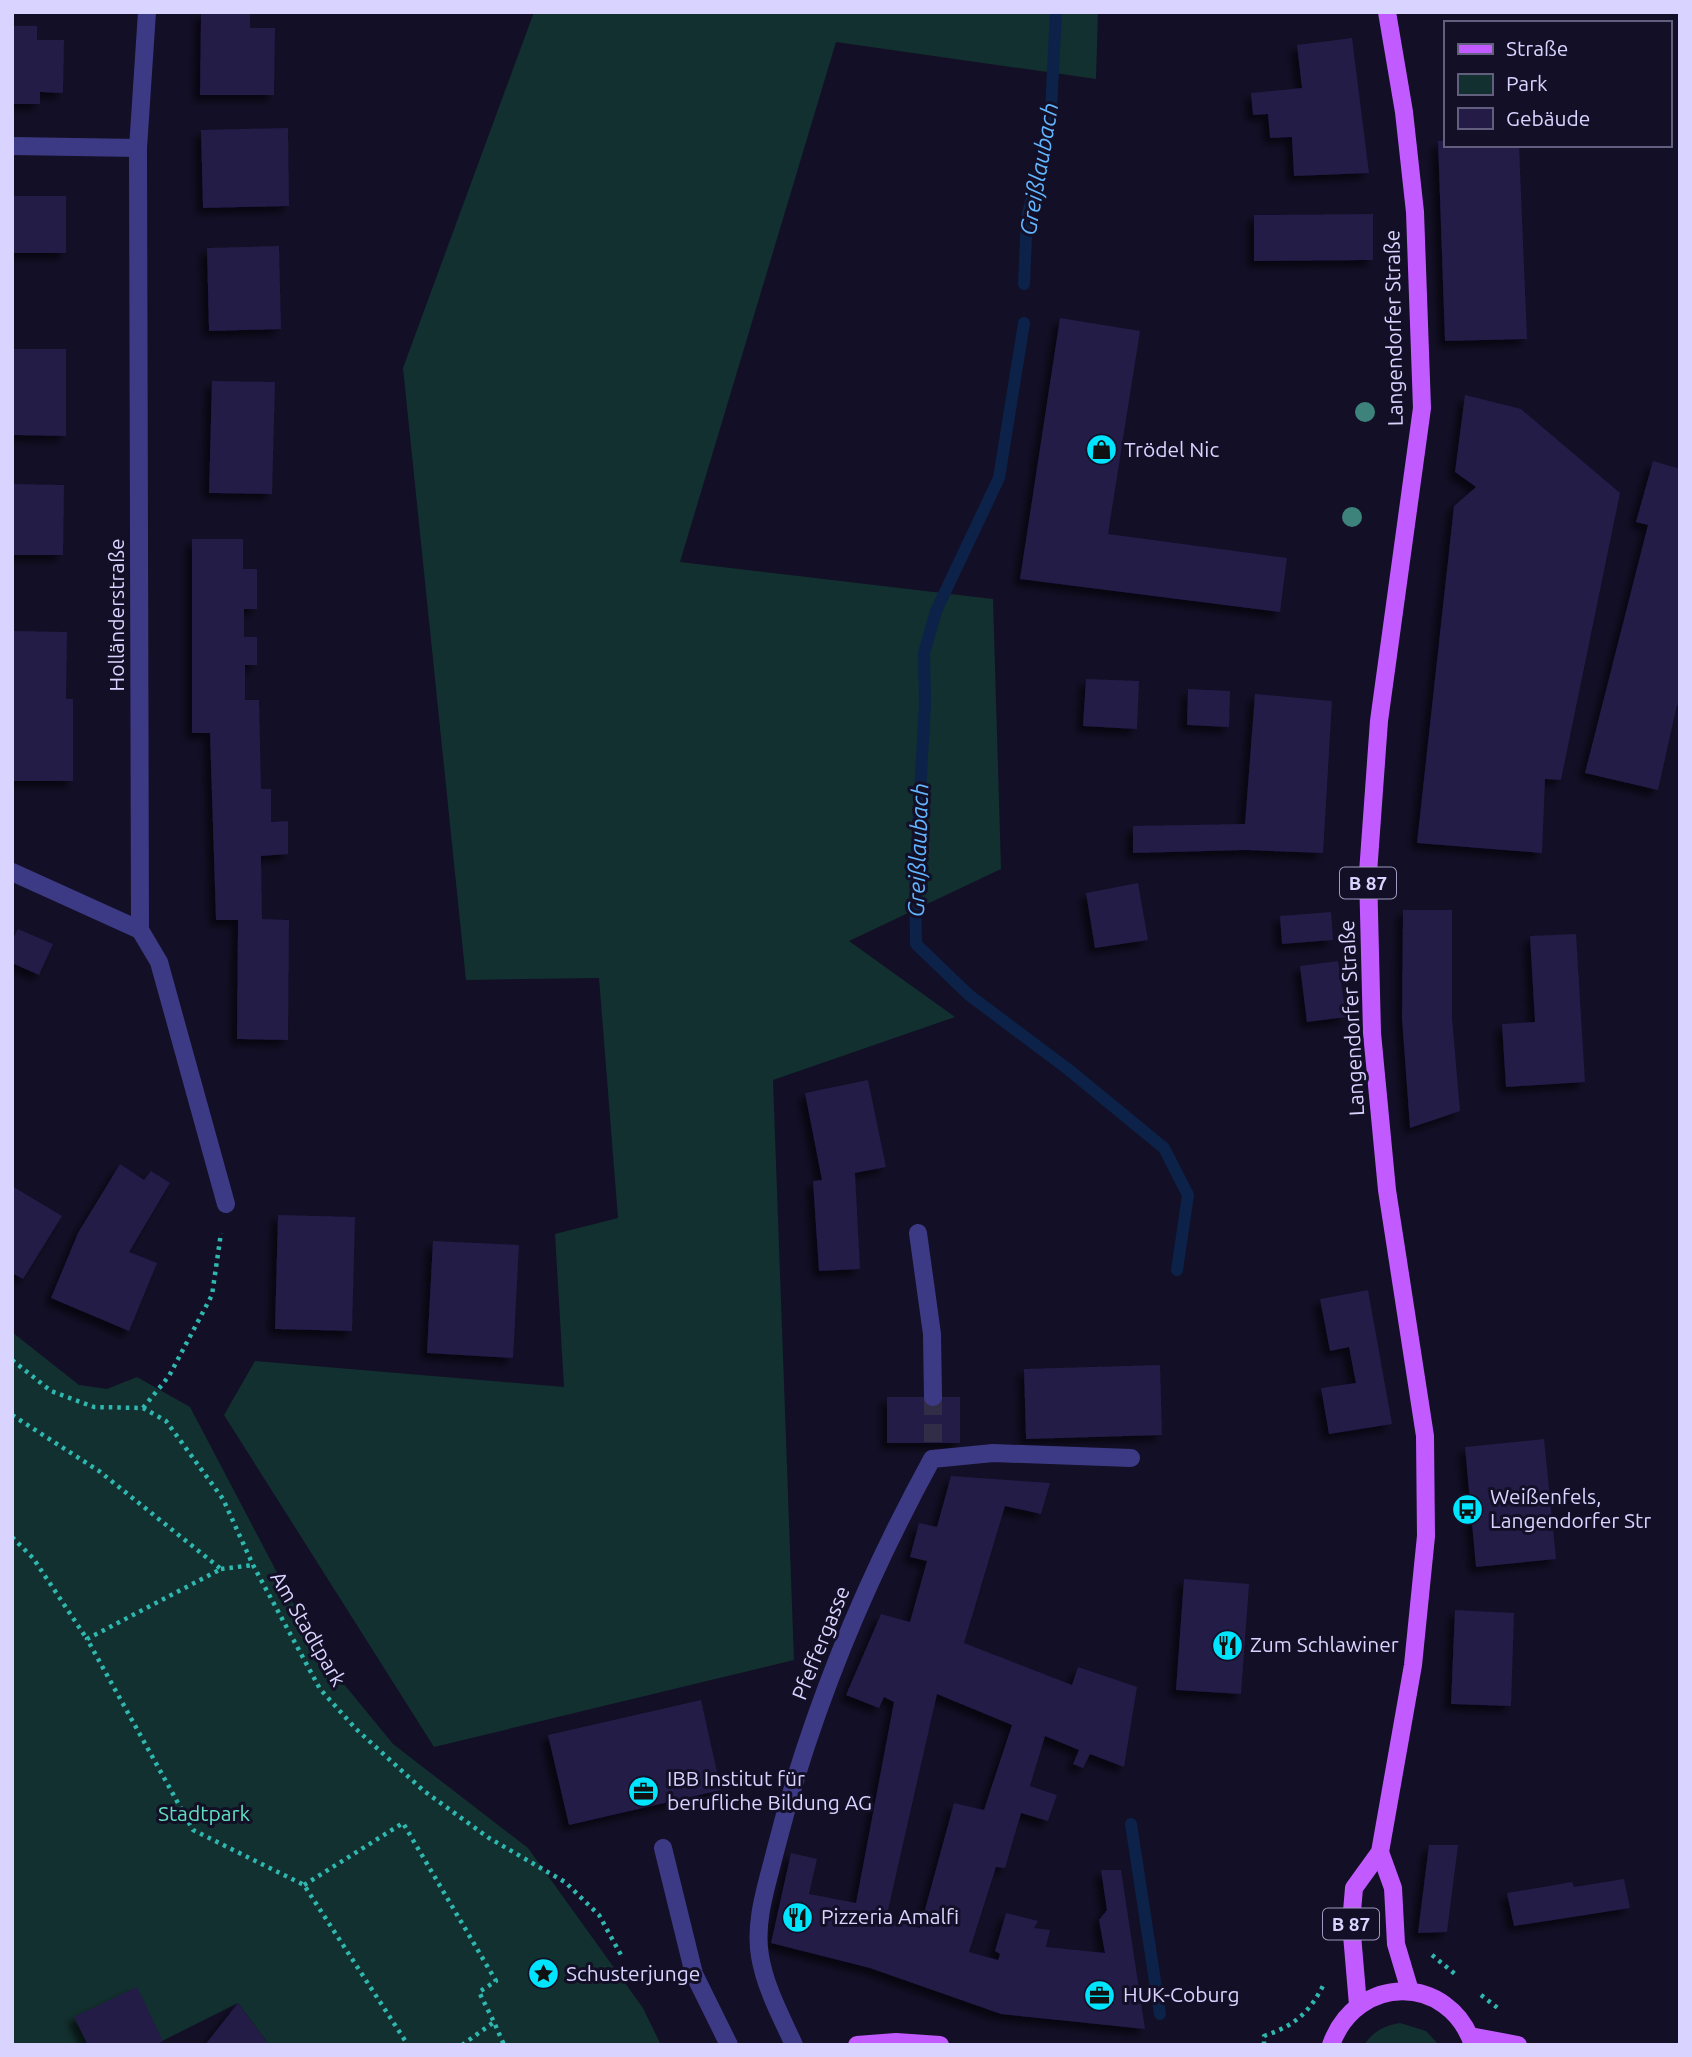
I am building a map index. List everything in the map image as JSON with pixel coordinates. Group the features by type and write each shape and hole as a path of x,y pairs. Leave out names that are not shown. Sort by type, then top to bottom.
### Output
{"main road":[{"name":"Langendorfer Straße","path":"1358,2005 1352,1944 1354,1888 1380,1852 1413,1665 1426,1548 1427,1480 1419,1395 1387,1190 1372,1033 1368,873 1379,721 1422,408 1415,212 1404,112 1387,12"},
{"name":"Langendorfer Straße","path":"1380,1852 1393,1888 1396,1944 1410,1991"},
{"path":"1331,2045 1341,2023 1358,2005 1384,1993 1410,1991 1424,1994 1456,2014 1471,2040 1518,2045"},
{"path":"857,2045 896,2042 940,2045"}],"street":[{"name":"Holländerstraße","path":"147,12 138,148 141,930 159,962 226,1205"},
{"path":"12,146 138,148"},
{"path":"12,872 141,930"},
{"path":"918,1233 932,1334 933,1397"},
{"name":"Pfeffergasse","path":"794,2045 773,2000 760,1955 760,1913 787,1806 828,1680 892,1532 932,1451 1131,1458"},
{"path":"663,1848 694,1973 729,2045"}],"path":[{"path":"12,1360 51,1391 94,1407 143,1408 169,1376 212,1295 226,1205"},
{"name":"Am Stadtpark","path":"143,1408 166,1421 223,1499 253,1565 320,1689 356,1729 435,1799 489,1838 565,1882 598,1915 621,1955"},
{"path":"12,1415 99,1471 221,1569"},
{"path":"12,1537 33,1558 87,1639 193,1830 304,1885 408,2045"},
{"path":"87,1639 221,1569 253,1565"},
{"path":"304,1885 403,1823 496,1981 479,1992 503,2045"},
{"path":"1429,1953 1460,1978"},
{"path":"1264,2045 1264,2036 1285,2028 1313,2006 1326,1980"},
{"path":"1470,1986 1501,2011"},
{"path":"462,2045 494,2022"}],"green space":[{"path":"534,12 1098,12 1096,79 836,42 680,562 993,599 1001,869 849,941 955,1017 773,1080 794,1660 434,1747 224,1415 255,1361 564,1387 555,1234 618,1218 599,978 466,980 403,368"},
{"name":"Stadtpark","path":"12,1332 79,1385 107,1389 137,1377 190,1407 321,1656 393,1744 528,1848 643,2008 661,2045 269,2045 238,2003 154,2045 12,2045"},
{"path":"1400,2023 1426,2031 1439,2045 1364,2045 1379,2030"}],"building":[{"path":"201,13 250,14 250,28 275,28 274,95 200,95"},
{"path":"12,26 37,26 37,40 64,40 63,93 40,92 40,104 12,104"},
{"path":"1352,38 1369,173 1294,176 1292,137 1270,138 1268,114 1253,115 1251,93 1302,88 1297,45"},
{"path":"288,128 289,206 203,208 201,130"},
{"path":"1438,141 1444,141 1444,147 1519,147 1527,339 1445,341"},
{"path":"12,196 66,196 66,253 12,253"},
{"path":"1373,214 1373,260 1254,261 1254,215"},
{"path":"279,246 281,329 209,331 207,248"},
{"path":"1060,318 1140,331 1108,534 1287,558 1280,612 1020,579"},
{"path":"12,349 66,349 66,436 12,435"},
{"path":"212,381 275,382 272,494 209,493"},
{"path":"1465,395 1521,409 1620,493 1561,780 1545,779 1542,853 1417,843 1454,506 1476,487 1455,472"},
{"path":"1653,461 1680,469 1680,706 1677,705 1658,790 1585,773 1648,525 1636,522"},
{"path":"12,484 64,485 63,555 12,555"},
{"path":"192,539 243,539 243,569 257,569 257,609 244,609 244,637 257,637 257,665 245,665 245,700 259,700 261,789 271,789 271,822 288,821 288,854 261,856 262,919 289,920 288,1040 237,1039 238,920 216,920 210,733 192,733"},
{"path":"12,631 67,632 66,699 73,699 73,781 12,781"},
{"path":"1086,679 1139,681 1137,729 1083,726"},
{"path":"1188,689 1230,691 1229,727 1187,725"},
{"path":"1255,694 1332,701 1323,853 1246,850 1133,853 1133,826 1245,824"},
{"path":"1138,883 1148,940 1095,948 1086,893"},
{"path":"1403,910 1452,910 1452,1018 1460,1111 1410,1128 1402,1018"},
{"path":"1331,912 1333,940 1282,944 1280,916"},
{"path":"18,929 53,944 39,975 12,963 12,941"},
{"path":"1576,934 1585,1082 1506,1087 1502,1024 1535,1022 1530,936"},
{"path":"1338,961 1346,1017 1307,1022 1300,966"},
{"path":"868,1080 886,1167 855,1173 860,1269 819,1271 813,1181 822,1180 805,1093"},
{"path":"120,1164 144,1180 151,1171 170,1183 129,1252 157,1263 129,1331 51,1298 78,1233"},
{"path":"12,1186 62,1216 23,1279 12,1273"},
{"path":"278,1215 355,1217 352,1331 275,1329"},
{"path":"433,1241 519,1245 513,1358 427,1353"},
{"path":"1368,1290 1392,1424 1329,1434 1321,1388 1356,1383 1349,1347 1330,1351 1320,1299"},
{"path":"1160,1365 1162,1435 1026,1439 1024,1369"},
{"path":"887,1397 960,1397 960,1443 887,1443"},
{"path":"1544,1439 1556,1559 1476,1567 1465,1447"},
{"path":"951,1476 1050,1483 1041,1514 1005,1506 964,1643 1072,1685 1078,1667 1137,1687 1124,1767 1090,1754 1083,1768 1073,1764 1079,1750 1045,1736 1030,1786 1057,1795 1048,1821 1021,1813 1005,1868 996,1867 969,1952 998,1960 1000,1954 995,1951 1006,1913 1038,1921 1034,1928 1050,1930 1046,1947 1105,1953 1099,1920 1107,1910 1101,1870 1121,1870 1145,2029 1001,2014 870,1968 771,1943 791,1853 817,1859 809,1894 856,1903 894,1702 884,1697 879,1708 846,1695 881,1614 910,1622 927,1561 910,1557 919,1523 937,1527","holes":["937,1694 1012,1725 984,1810 954,1803 920,1928 886,1919"]},
{"path":"1184,1579 1249,1584 1241,1694 1176,1690"},
{"path":"1455,1610 1514,1613 1511,1706 1451,1704"},
{"path":"701,1700 721,1790 569,1825 548,1735"},
{"path":"1429,1845 1458,1845 1447,1932 1418,1933"},
{"path":"1624,1879 1630,1908 1514,1926 1507,1893 1572,1882 1574,1887"},
{"path":"137,1987 163,2041 156,2045 88,2045 74,2017"},
{"path":"238,2003 269,2045 205,2045"}],"waterway":[{"name":"Greißlaubach","path":"1024,284 1027,217 1050,129 1056,12"},
{"name":"Greißlaubach","path":"1024,323 999,478 936,611 924,653 925,704 915,881 916,944 969,995 1069,1070 1164,1148 1188,1195 1177,1270"},
{"name":"Greißlaubach","path":"1131,1824 1160,2014"}],"tunnel":[{"path":"933,1397 933,1444"}],"place":[{"name":"Trödel Nic","path":"1101,450"},
{"name":"Weißenfels, Langendorfer Str","path":"1467,1509"},
{"name":"Zum Schlawiner","path":"1227,1645"},
{"name":"IBB Institut für berufliche Bildung AG","path":"644,1791"},
{"name":"Pizzeria Amalfi","path":"798,1917"},
{"name":"Schusterjunge","path":"543,1974"},
{"name":"HUK-Coburg","path":"1100,1995"}]}
